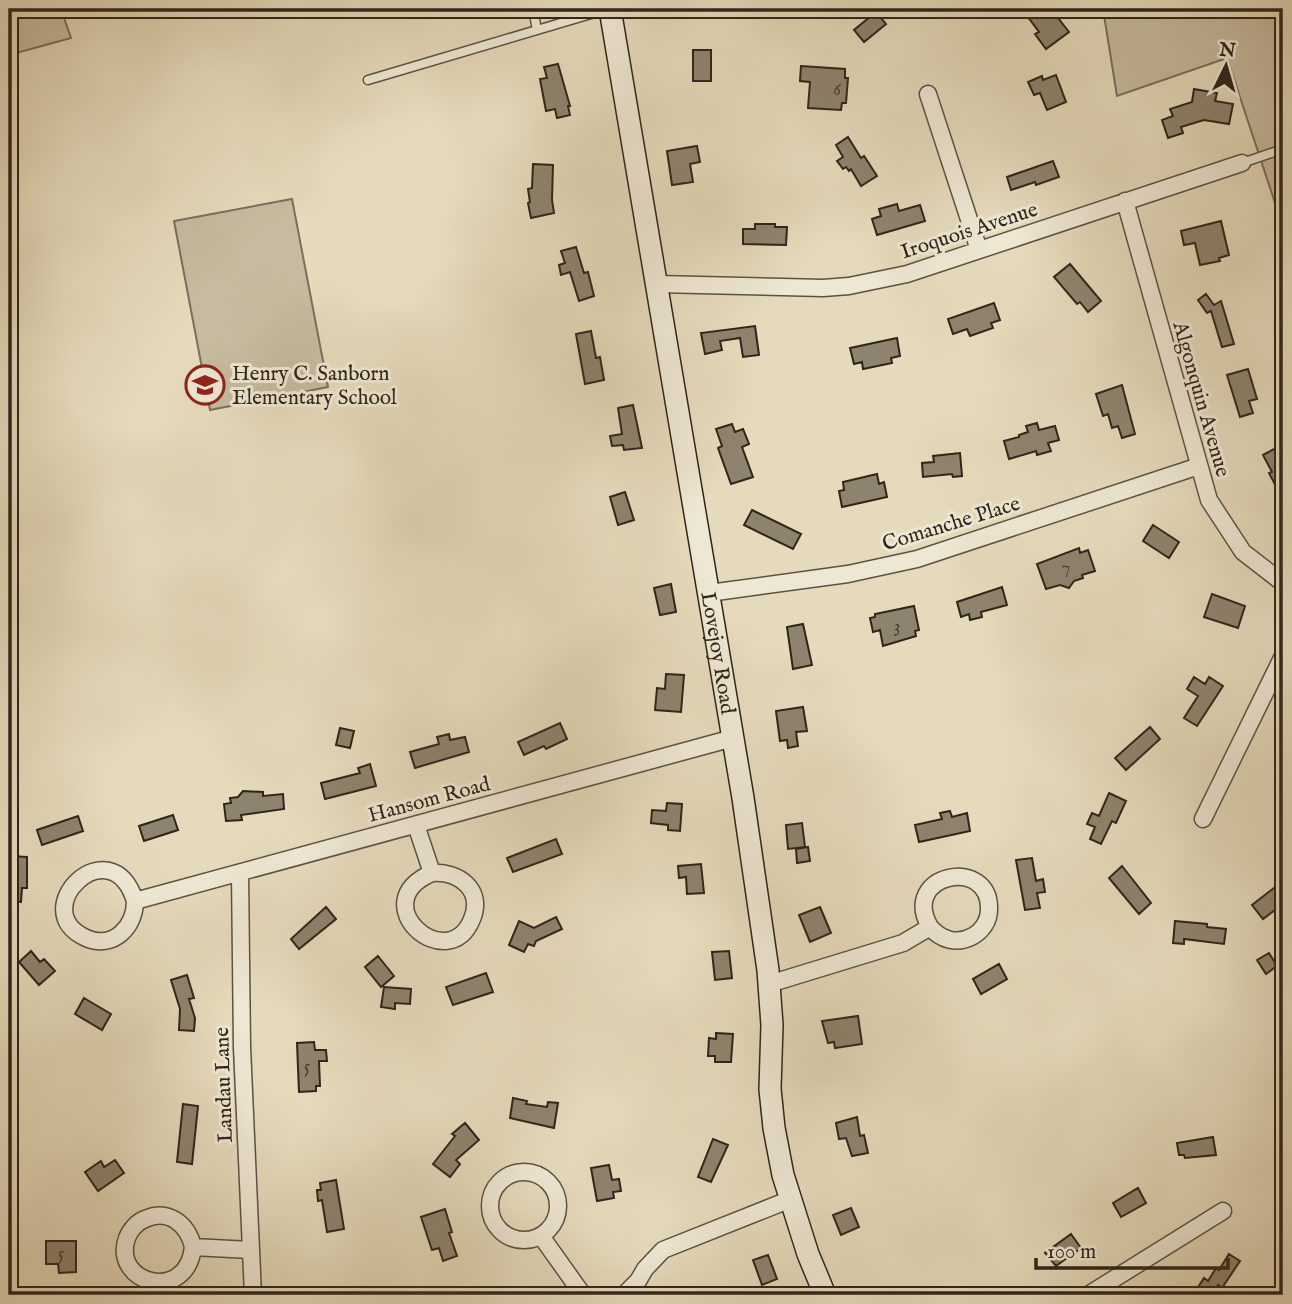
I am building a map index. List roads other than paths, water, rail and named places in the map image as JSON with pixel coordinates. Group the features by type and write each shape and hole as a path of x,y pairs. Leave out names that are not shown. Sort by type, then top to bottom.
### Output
{"main road":[{"name":"Lovejoy Road","path":"609,9 733,738 769,984 772,1025 770,1089 783,1175 808,1254 825,1295"}],"street":[{"path":"928,94 979,250"},
{"name":"Iroquois Avenue","path":"657,284 823,288 849,286 907,274 1242,163"},
{"name":"Algonquin Avenue","path":"1125,201 1209,500 1243,552 1283,583"},
{"name":"Comanche Place","path":"709,593 848,574 917,558 1199,466"},
{"path":"1203,818 1283,656"},
{"name":"Hansom Road","path":"135,901 733,738"},
{"path":"416,825 432,873"},
{"path":"104,871 125,881 132,890 135,901 135,913 124,933 103,942 81,936 72,928 65,906 67,894 73,884 82,876 104,871"},
{"name":"Landau Lane","path":"240,873 242,1047 253,1295"},
{"path":"432,873 453,874 470,888 474,898 472,919 458,935 447,940 424,937 408,919 405,908 412,886 421,877 432,873"},
{"path":"958,876 971,879 982,887 989,908 986,923 976,934 963,940 948,940 930,927 923,908 926,895 934,885 945,878 958,876"},
{"path":"769,984 903,943 930,927"},
{"path":"522,1172 533,1174 551,1186 558,1208 556,1219 541,1236 520,1240 500,1231 493,1222 490,1200 501,1181 522,1172"},
{"path":"624,1295 638,1281 654,1257 663,1250 790,1199"},
{"path":"1088,1295 1223,1211"},
{"path":"165,1216 185,1227 191,1236 193,1247 192,1259 180,1277 158,1284 147,1282 130,1268 125,1246 128,1235 143,1219 165,1216"},
{"path":"541,1236 583,1295"},
{"path":"193,1247 250,1250"},
{"path":"1113,1280 1121,1295"}],"lane":[{"path":"533,9 537,30"},
{"path":"368,80 609,9"},
{"name":"Iroquois Avenue","path":"1242,163 1283,149"}],"place":[{"name":"Henry C. Sanborn Elementary School","path":"205,385"}]}
